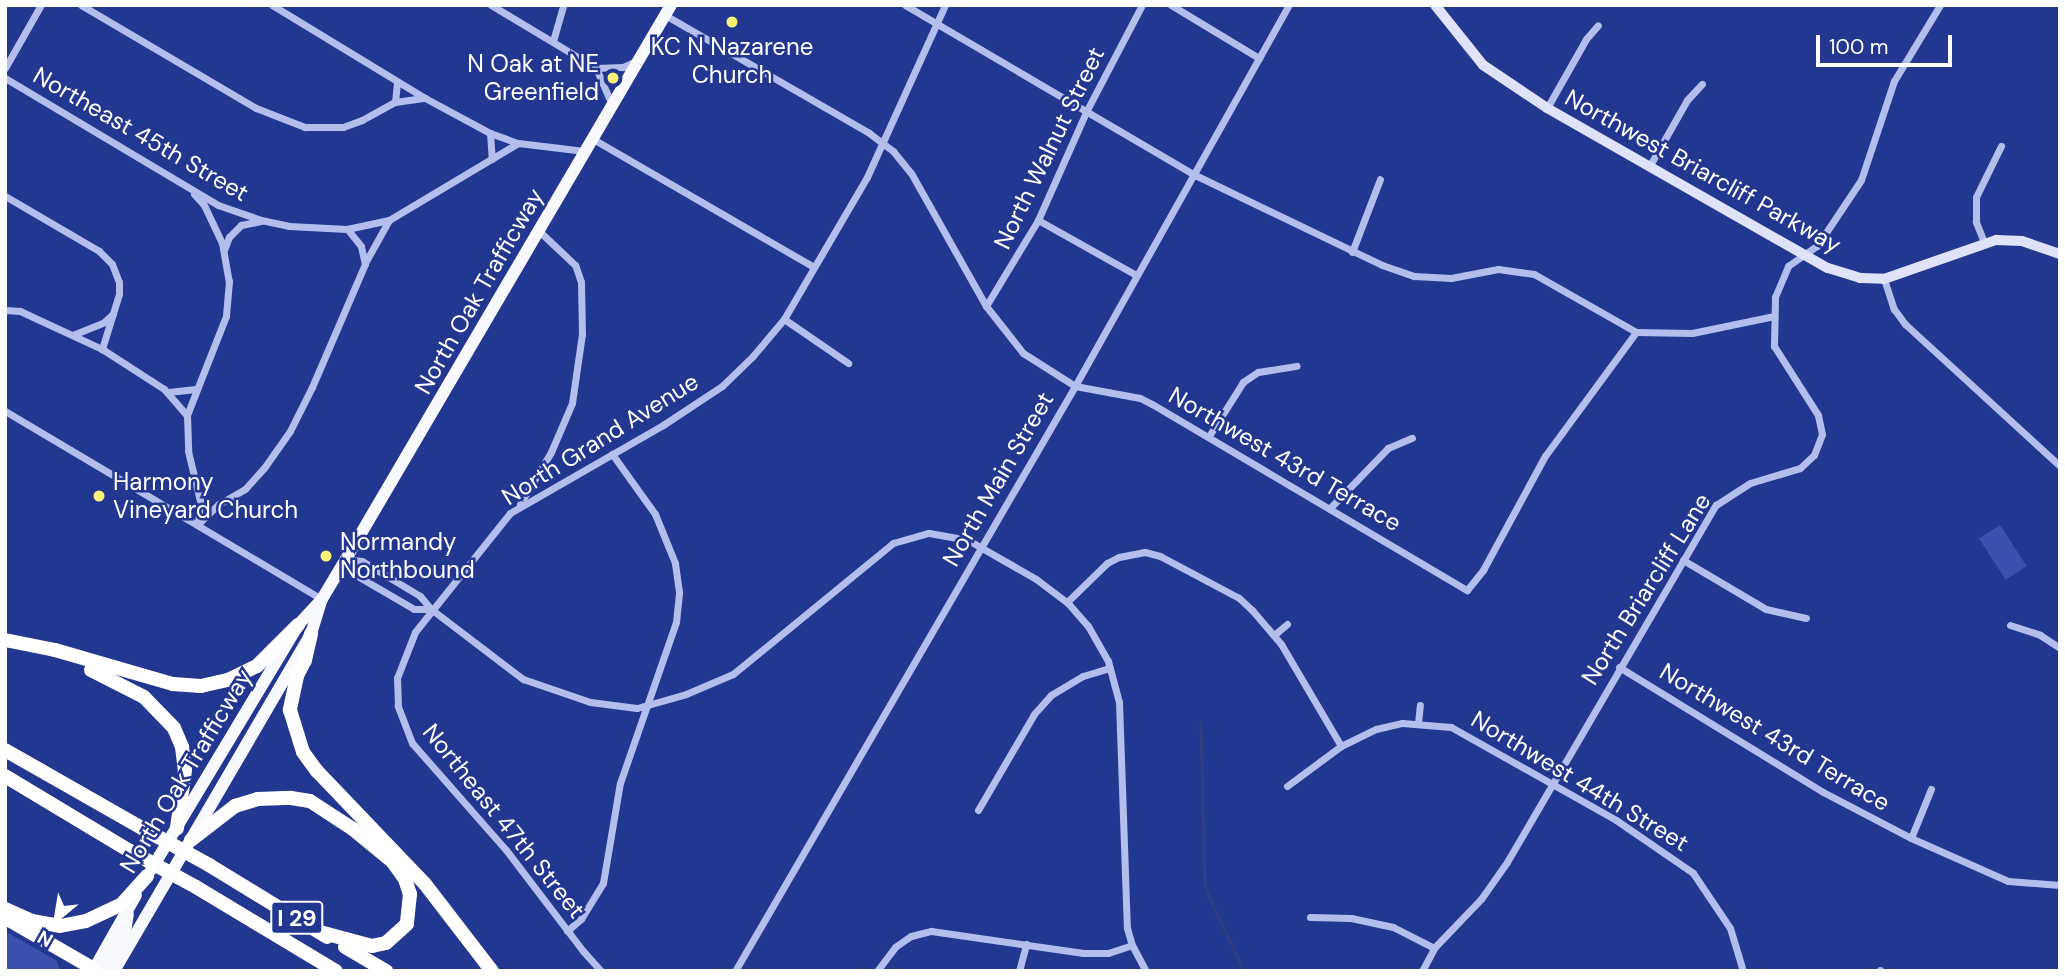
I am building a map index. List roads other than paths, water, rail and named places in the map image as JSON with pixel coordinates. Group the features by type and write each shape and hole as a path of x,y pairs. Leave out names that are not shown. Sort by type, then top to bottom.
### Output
{"highway":[{"path":"5,640 55,650 173,684 201,686 228,680 257,666 298,625"},
{"path":"310,634 290,710 303,752 317,771 425,884 492,971"},
{"path":"5,647 54,658 106,675 156,706 174,728 182,747 184,781 177,828"},
{"path":"5,741 25,753 53,779"},
{"name":"I 29","path":"5,750 209,865 386,971"},
{"name":"I 29","path":"5,776 337,971"},
{"path":"5,781 22,786"},
{"path":"191,840 234,806 258,799 291,798 310,801 352,829 392,861 405,878 410,894 407,924 386,943 372,946 320,932"},
{"path":"5,909 32,921 60,926 86,921 121,905 148,876"},
{"path":"5,917 96,970"}],"main road":[{"name":"Northwest Briarcliff Parkway","path":"1435,5 1483,65 1547,108 1828,268 1849,275 1884,279 1984,242 2022,241 2060,254"},
{"name":"North Oak Trafficway","path":"96,970 129,907 298,625 322,598 346,559 668,10"},
{"name":"North Oak Trafficway","path":"114,971 310,634 322,598"}],"street":[{"path":"5,68 41,5"},
{"path":"81,5 256,108 284,121 325,129 342,127 362,120 395,102 425,98"},
{"path":"271,5 397,82 490,133 519,143 586,151"},
{"path":"491,5 596,68 623,67 640,60"},
{"path":"552,41 563,5"},
{"path":"905,5 1195,176 1352,252 1414,276 1451,278 1498,269 1534,274 1636,332 1692,333 1773,316"},
{"name":"North Grand Avenue","path":"431,609 518,506 663,425 722,386 752,358 784,319 883,143 944,5"},
{"name":"North Walnut Street","path":"986,306 1038,220 1087,110 1142,5"},
{"path":"1171,5 1259,58"},
{"name":"North Main Street","path":"736,971 1075,386 1289,5"},
{"name":"North Briarcliff Lane","path":"1422,971 1434,947 1466,916 1495,881 1619,667 1722,498 1750,483 1800,468 1814,454 1822,434 1818,415 1774,346 1775,297 1788,265 1817,246 1861,180 1894,80 1940,5"},
{"path":"668,10 883,143 911,173 986,306 1023,353 1075,386"},
{"path":"1547,108 1586,39 1598,25"},
{"path":"596,68 612,106"},
{"name":"Northeast 45th Street","path":"5,78 229,210 289,226 347,229 389,220 519,143"},
{"path":"395,102 397,82"},
{"path":"1649,167 1687,100 1702,84"},
{"path":"490,133 492,159"},
{"path":"593,139 814,267"},
{"path":"1984,242 1976,222 1976,197 2001,146"},
{"path":"1352,252 1380,179"},
{"path":"189,188 204,205 224,251 229,281 226,316 187,415 187,451 200,501 198,524"},
{"path":"5,196 108,259 119,282 114,313 102,349"},
{"path":"224,251 229,237 241,225 261,220"},
{"path":"198,524 214,508 245,489 270,461 290,431 317,377 365,264 389,220"},
{"path":"1038,220 1136,275"},
{"path":"347,229 361,246 365,264"},
{"path":"518,506 551,452 572,403 580,359 583,309 581,282 575,265 539,231"},
{"path":"1884,279 1894,309 1905,324 2060,466"},
{"path":"5,310 20,311 75,334 102,349 168,393 187,415"},
{"path":"75,334 104,322 114,313"},
{"path":"784,319 848,363"},
{"name":"Northwest 43rd Terrace","path":"1075,386 1140,398 1209,436 1467,590 1483,570 1545,456 1636,332"},
{"path":"1209,436 1239,387 1248,378 1275,368 1297,366"},
{"path":"168,393 196,389"},
{"path":"5,411 322,598"},
{"path":"1331,508 1388,447 1412,438"},
{"path":"567,931 581,919 603,883 614,804 676,622 677,569 655,514 612,454"},
{"path":"536,478 547,490"},
{"path":"200,501 214,508"},
{"path":"346,559 362,561 420,596 431,609 523,679 590,702 634,708 663,702 710,685 754,660 873,556 893,543 916,534 942,533 981,547 1036,579 1067,603 1097,639 1110,668 1119,702 1124,881 1132,946 1146,971"},
{"path":"1067,603 1107,563 1125,555 1151,552 1239,598 1274,635 1341,746"},
{"path":"346,559 354,573 414,609 431,609"},
{"path":"1683,560 1766,609 1805,618"},
{"name":"Northeast 47th Street","path":"431,609 415,632 397,678 398,706 412,743 506,850 601,971"},
{"path":"1274,635 1287,624"},
{"path":"2010,625 2040,635 2060,648"},
{"name":"Northwest 43rd Terrace","path":"1619,667 1823,792 1911,838 2008,881 2060,885"},
{"path":"978,810 1034,714 1051,695 1083,676 1110,668"},
{"path":"653,689 663,702"},
{"path":"1418,723 1420,705"},
{"path":"634,708 643,719"},
{"name":"Northwest 44th Street","path":"1287,786 1341,746 1376,729 1418,723 1451,727 1627,827 1693,873 1730,928 1743,971"},
{"name":"Northwest 43rd Terrace","path":"1911,838 1931,789"},
{"path":"1310,917 1351,918 1393,927 1434,947"},
{"path":"877,971 895,947 924,932 944,931 1095,954 1132,946"},
{"path":"1019,971 1026,944"}],"waterway":[{"path":"1201,722 1205,887 1244,971"}],"place":[{"name":"KC N Nazarene Church","path":"732,22"},
{"name":"N Oak at NE Greenfield","path":"613,78"},
{"name":"Harmony Vineyard Church","path":"99,496"},
{"name":"Normandy Northbound","path":"326,556"}]}
